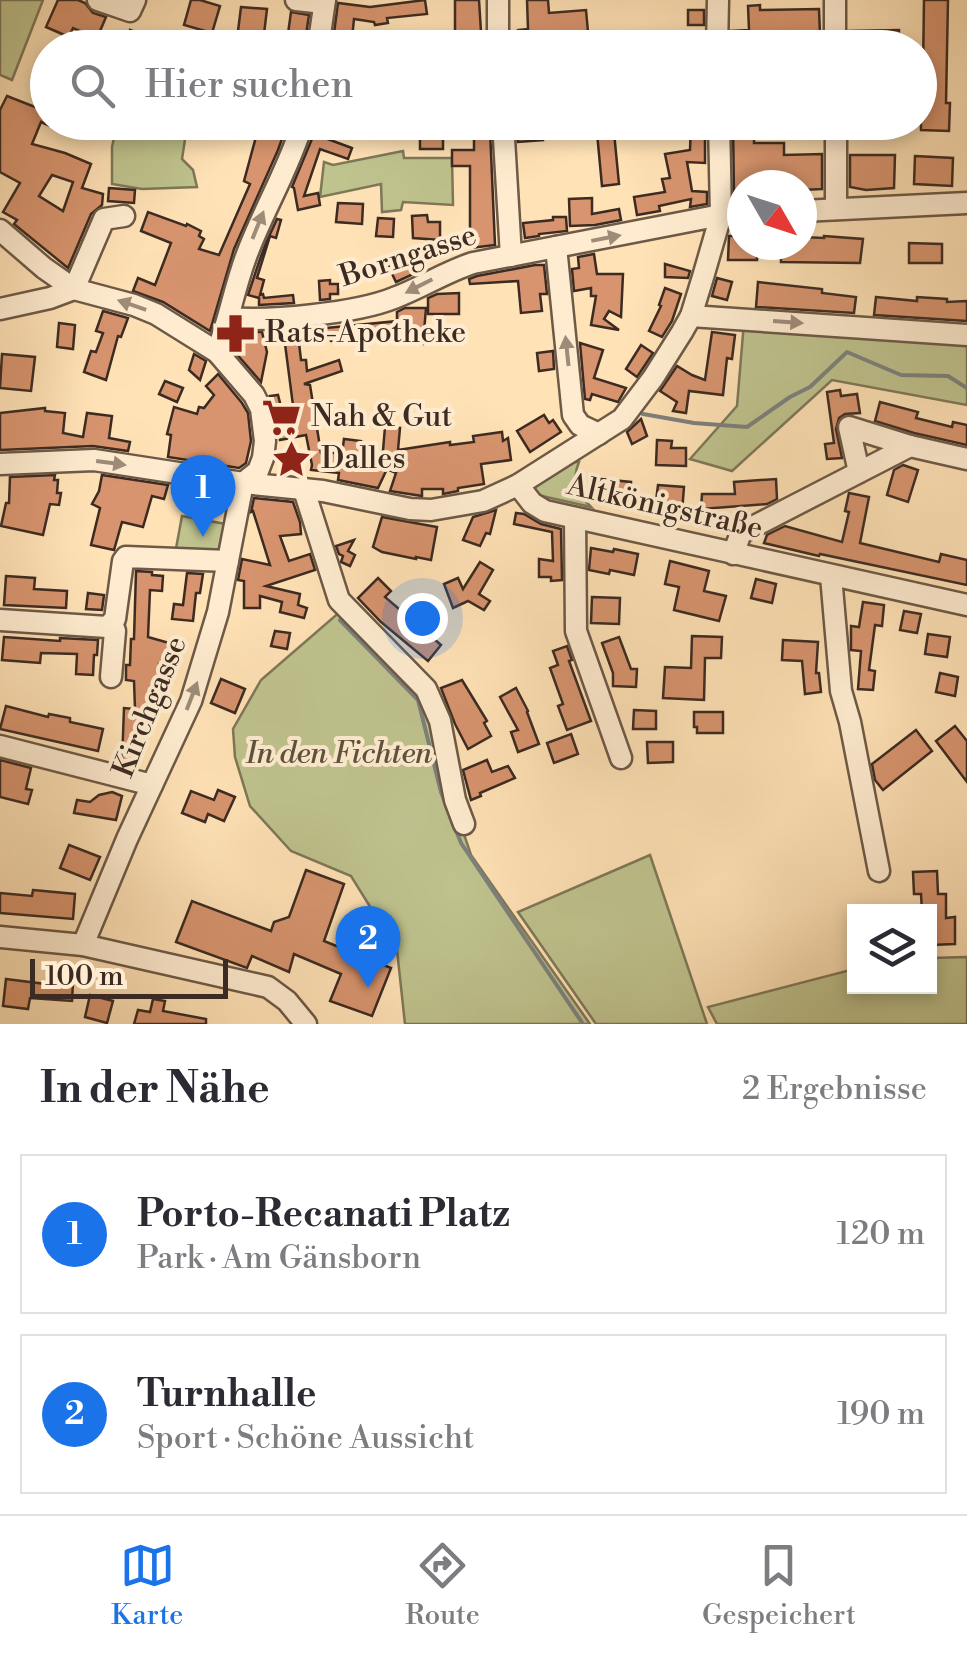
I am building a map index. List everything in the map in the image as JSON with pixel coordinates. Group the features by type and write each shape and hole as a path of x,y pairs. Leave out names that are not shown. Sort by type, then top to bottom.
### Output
{"street":[{"path":"98,0 130,11 134,0"},
{"path":"296,0 324,2 320,30"},
{"path":"498,0 498,30"},
{"path":"717,30 718,0"},
{"path":"835,0 836,30"},
{"path":"217,352 244,260 298,140"},
{"path":"504,140 511,256"},
{"path":"721,140 727,184"},
{"path":"836,140 836,209"},
{"path":"817,210 967,203"},
{"path":"0,309 74,290 104,218 124,216"},
{"name":"Borngasse","path":"230,318 244,320 367,306 473,263 727,216"},
{"path":"0,464 94,460 242,483 324,490 410,509 432,510 483,500 518,486 622,419 653,378 690,316 727,225"},
{"path":"0,230 74,290"},
{"path":"556,247 573,415 580,425 598,434"},
{"name":"Kirchgasse","path":"74,290 156,314 217,352 254,395 261,409 265,441 258,471 242,483 214,626 191,701 83,946"},
{"path":"690,316 967,335"},
{"path":"859,472 849,427 967,459"},
{"path":"733,554 741,533 910,446"},
{"name":"Altkönigstraße","path":"518,486 545,511 967,605"},
{"path":"304,490 339,600 426,689 440,721 455,800 464,824"},
{"path":"574,518 576,630 621,758"},
{"path":"0,620 107,626 115,619 126,557 228,561"},
{"path":"831,576 841,691 879,871"},
{"path":"110,677 115,631 112,624"},
{"path":"0,746 152,785"},
{"path":"0,938 83,946 268,988 287,1000 306,1024"}],"green space":[{"path":"0,0 43,0 12,80 0,75"},
{"path":"114,140 185,140 182,159 193,170 197,187 142,189 112,184"},
{"path":"403,151 404,158 452,158 453,205 403,202 401,210 382,212 381,184 320,197 324,162 333,165"},
{"path":"744,322 967,326 967,405 832,380 732,471 690,459 737,406"},
{"path":"569,462 579,462 577,486 591,507 533,494 532,487"},
{"path":"182,516 231,525 220,553 175,554"},
{"name":"In den Fichten","path":"342,610 428,704 471,855 590,1024 405,1024 397,950 351,876 291,851 250,806 235,757 233,729 261,680"},
{"path":"650,855 707,1024 596,1024 518,912"},
{"path":"967,957 967,1024 717,1024 708,1007 847,971 847,994 937,994 937,958"}],"building":[{"path":"58,0 78,0 93,13 106,17 100,30 46,27"},
{"path":"191,0 220,6 213,30 184,25"},
{"path":"425,0 427,14 387,18 388,23 375,25 354,19 353,30 334,30 338,3 370,7"},
{"path":"455,0 479,0 481,30 455,30"},
{"path":"527,0 548,0 549,13 586,10 588,30 518,30 528,29"},
{"path":"924,0 948,0 949,131 937,131 937,30 924,30"},
{"path":"760,5 760,10 819,9 820,30 749,30 748,6"},
{"path":"241,7 267,9 264,30 238,30"},
{"path":"688,10 704,10 704,25 688,25"},
{"path":"291,12 309,15 307,30 288,30"},
{"path":"7,96 30,105 32,144 91,164 82,188 103,194 102,205 91,214 68,268 14,224 17,220 3,212 20,183 0,172 0,110","holes":["52,175 73,182 63,211 39,196"]},
{"path":"255,140 282,140 234,249 210,331 163,302 133,291 138,278 155,285 171,243 141,231 148,212 201,231 199,236 204,239 199,249 219,255 250,184 244,181"},
{"path":"312,140 330,140 352,148 348,159 320,149 304,196 318,193 320,205 298,210 292,187"},
{"path":"420,140 443,140 443,149 420,149"},
{"path":"474,140 490,140 495,245 470,248 470,166 452,166 452,150 474,150"},
{"path":"598,140 615,140 619,184 602,186"},
{"path":"690,140 705,140 705,163 687,162 692,191 707,192 707,204 690,207 691,199 637,215 634,197 665,192 662,179 670,178 665,154 690,150"},
{"path":"733,140 784,143 784,155 822,154 822,189 817,189 817,170 734,170"},
{"path":"850,155 895,155 894,188 850,187"},
{"path":"915,156 953,158 952,186 914,184"},
{"path":"109,188 135,190 134,203 108,201"},
{"path":"592,198 592,214 619,209 621,220 570,226 569,199"},
{"path":"338,203 363,204 362,224 336,222"},
{"path":"427,215 428,222 440,222 440,239 453,239 453,252 440,252 440,240 413,238 412,216"},
{"path":"566,217 567,231 525,238 523,223"},
{"path":"378,218 394,219 393,237 376,236"},
{"path":"277,219 281,220 276,238 270,236 257,278 264,280 260,295 293,295 294,303 259,305 259,298 248,295 266,243"},
{"path":"817,238 863,239 860,263 781,262 817,260"},
{"path":"909,243 942,244 942,263 909,263"},
{"path":"412,254 420,271 396,282 386,261"},
{"path":"594,254 597,274 623,274 621,317 609,311 604,319 619,330 591,325 596,296 591,296 591,288 574,291 572,269 579,268 578,257"},
{"path":"665,264 690,271 688,278 665,277"},
{"path":"544,265 547,294 540,294 542,311 521,313 518,281 470,284 469,279 477,276"},
{"path":"717,278 732,282 727,300 712,296"},
{"path":"330,280 330,284 338,284 338,294 320,300 319,281"},
{"path":"758,282 856,297 854,313 756,307"},
{"path":"665,288 681,294 662,337 649,331"},
{"path":"459,293 459,314 428,314 428,298"},
{"path":"876,297 967,301 967,321 874,315"},
{"path":"426,308 423,344 406,343 404,336 331,341 325,339 325,332 305,330 397,321 397,312"},
{"path":"103,311 128,318 121,337 118,336 106,380 84,372 103,333 96,331"},
{"path":"59,323 75,325 73,349 57,347"},
{"path":"238,332 262,332 267,352 261,382 234,351"},
{"path":"712,332 735,335 732,359 727,358 723,395 689,391 686,413 673,411 677,402 660,391 677,366 705,380"},
{"path":"299,343 307,371 339,360 342,371 304,384 310,385 321,453 342,453 344,439 361,441 359,459 382,462 385,427 400,428 398,450 474,442 473,436 502,432 503,441 508,438 511,460 481,464 484,484 443,494 443,489 422,489 422,496 390,491 396,473 387,469 378,488 338,480 339,473 311,470 306,435 280,440 270,396 278,395 283,415 294,413 285,344"},
{"path":"580,343 603,350 594,378 626,388 618,402 592,394 590,400 585,399"},
{"path":"641,345 653,353 637,377 626,369"},
{"path":"553,351 554,369 539,371 537,353"},
{"path":"2,354 35,357 31,391 0,388"},
{"path":"194,354 206,361 200,380 189,370"},
{"path":"218,374 248,413 251,441 246,463 239,468 168,457 171,435 167,434 174,407 197,414 199,407 204,408 214,395 206,386"},
{"path":"165,381 183,388 177,402 159,394"},
{"path":"840,390 841,396 857,394 860,413 839,418 836,429 842,458 827,459 825,444 834,443 827,392"},
{"path":"880,402 918,412 916,418 952,427 953,422 967,425 967,445 875,421"},
{"path":"45,408 65,413 63,433 83,437 87,413 112,416 109,438 130,442 128,451 93,446 0,450 0,413"},
{"path":"544,415 561,432 530,452 517,431"},
{"path":"641,419 647,436 632,444 627,432"},
{"path":"657,440 672,441 671,448 686,448 686,466 656,465"},
{"path":"903,465 918,470 908,502 887,495 894,470"},
{"path":"55,475 57,493 61,493 59,505 50,504 43,535 1,526 9,503 10,477"},
{"path":"102,475 168,485 164,499 152,496 143,527 122,522 114,550 91,545 100,508 92,504"},
{"path":"601,479 631,482 630,501 600,500"},
{"path":"776,479 777,499 767,504 701,509 702,494 735,494 734,482"},
{"path":"658,485 684,487 682,512 655,509"},
{"path":"849,493 869,497 860,543 939,562 941,554 967,560 967,585 764,543 767,535 785,526 842,542"},
{"path":"254,498 293,502 301,534 280,536 289,561 310,554 315,570 266,586 300,594 298,605 307,608 304,618 280,612 282,602 260,596 260,608 244,608 244,581 238,580 242,559 270,565 251,512"},
{"path":"496,510 490,534 486,533 480,546 463,540 473,517"},
{"path":"516,513 561,529 562,580 539,577 539,559 553,561 552,532 514,524"},
{"path":"382,517 437,527 431,560 373,547"},
{"path":"354,540 348,551 355,555 350,566 341,562 343,556 336,546"},
{"path":"591,548 638,554 634,575 589,570"},
{"path":"670,561 709,571 704,591 726,596 719,621 674,610 679,587 665,584"},
{"path":"480,562 493,570 479,594 490,601 484,610 468,601 453,608 444,584 458,578 463,589"},
{"path":"136,571 163,576 162,591 150,590 148,637 180,646 174,668 159,664 160,696 150,696 149,728 139,728 136,763 122,762 124,708 135,709 134,681 126,680 126,665 130,665 134,639"},
{"path":"187,573 203,574 193,621 172,619 174,604 183,605"},
{"path":"6,576 35,578 34,589 67,591 66,608 4,605"},
{"path":"378,578 391,591 385,597 441,645 428,661 358,598"},
{"path":"756,579 776,584 772,603 751,598"},
{"path":"88,593 104,595 102,610 86,609"},
{"path":"592,597 620,598 619,624 591,623"},
{"path":"863,602 884,605 882,626 875,625 869,670 875,671 873,690 858,689 861,651 851,650 851,626 859,627"},
{"path":"904,611 921,614 917,633 900,630"},
{"path":"275,631 290,633 287,649 271,646"},
{"path":"928,634 950,637 947,657 925,654"},
{"path":"692,636 722,637 721,658 705,658 704,700 663,698 665,667 691,668"},
{"path":"4,637 98,640 93,675 76,674 77,654 41,653 40,663 2,660"},
{"path":"619,637 631,669 637,669 636,687 613,686 613,673 602,643"},
{"path":"783,640 818,642 816,673 821,692 805,694 802,661 782,660"},
{"path":"567,646 591,721 567,730 558,706 563,704 550,668 558,665 553,651"},
{"path":"940,673 958,677 955,696 936,692"},
{"path":"221,679 245,689 235,713 211,703"},
{"path":"462,680 487,721 484,723 491,736 468,749 441,688"},
{"path":"516,688 539,744 518,752 511,732 518,730 500,697"},
{"path":"6,706 48,717 49,714 70,718 70,722 103,729 98,751 0,729"},
{"path":"634,710 656,711 656,729 633,729"},
{"path":"694,712 723,712 723,733 697,733"},
{"path":"955,726 967,741 967,782 936,741"},
{"path":"916,730 932,751 883,790 875,780 872,764"},
{"path":"571,734 578,754 554,763 547,743"},
{"path":"647,742 673,742 673,762 648,763"},
{"path":"0,760 31,768 26,789 32,790 28,804 0,797"},
{"path":"487,760 492,772 508,766 515,778 471,800 463,770"},
{"path":"218,790 235,797 224,821 208,814 205,822 182,813 191,791 214,800"},
{"path":"112,792 122,796 116,820 74,813 77,800 90,802"},
{"path":"69,845 100,857 90,880 60,868"},
{"path":"306,870 344,884 324,941 391,968 372,1016 330,1001 341,974 294,954 289,972 252,956 247,968 176,942 192,901 271,931 274,922 289,917"},
{"path":"937,871 938,894 946,894 946,918 955,917 955,944 937,945 937,904 922,904 921,894 914,894 913,872"},
{"path":"33,890 75,894 73,919 0,913 0,893 32,896"},
{"path":"6,979 73,983 72,1001 30,998 28,1009 3,1006"},
{"path":"90,995 113,1001 107,1023 85,1017"},
{"path":"153,999 165,1001 163,1011 206,1019 206,1024 134,1024 138,1010 150,1012"}],"waterway":[{"path":"643,414 747,427 810,387 847,352 901,375 948,376 967,388"},
{"path":"340,620 418,700 441,792 461,843 583,1024"}],"place":[{"name":"Rats-Apotheke","path":"235,333"},
{"name":"Nah & Gut","path":"281,417"},
{"name":"Dalles","path":"291,459"},
{"name":"Porto-Recanati Platz","path":"203,537"},
{"name":"Turnhalle","path":"368,988"}]}
